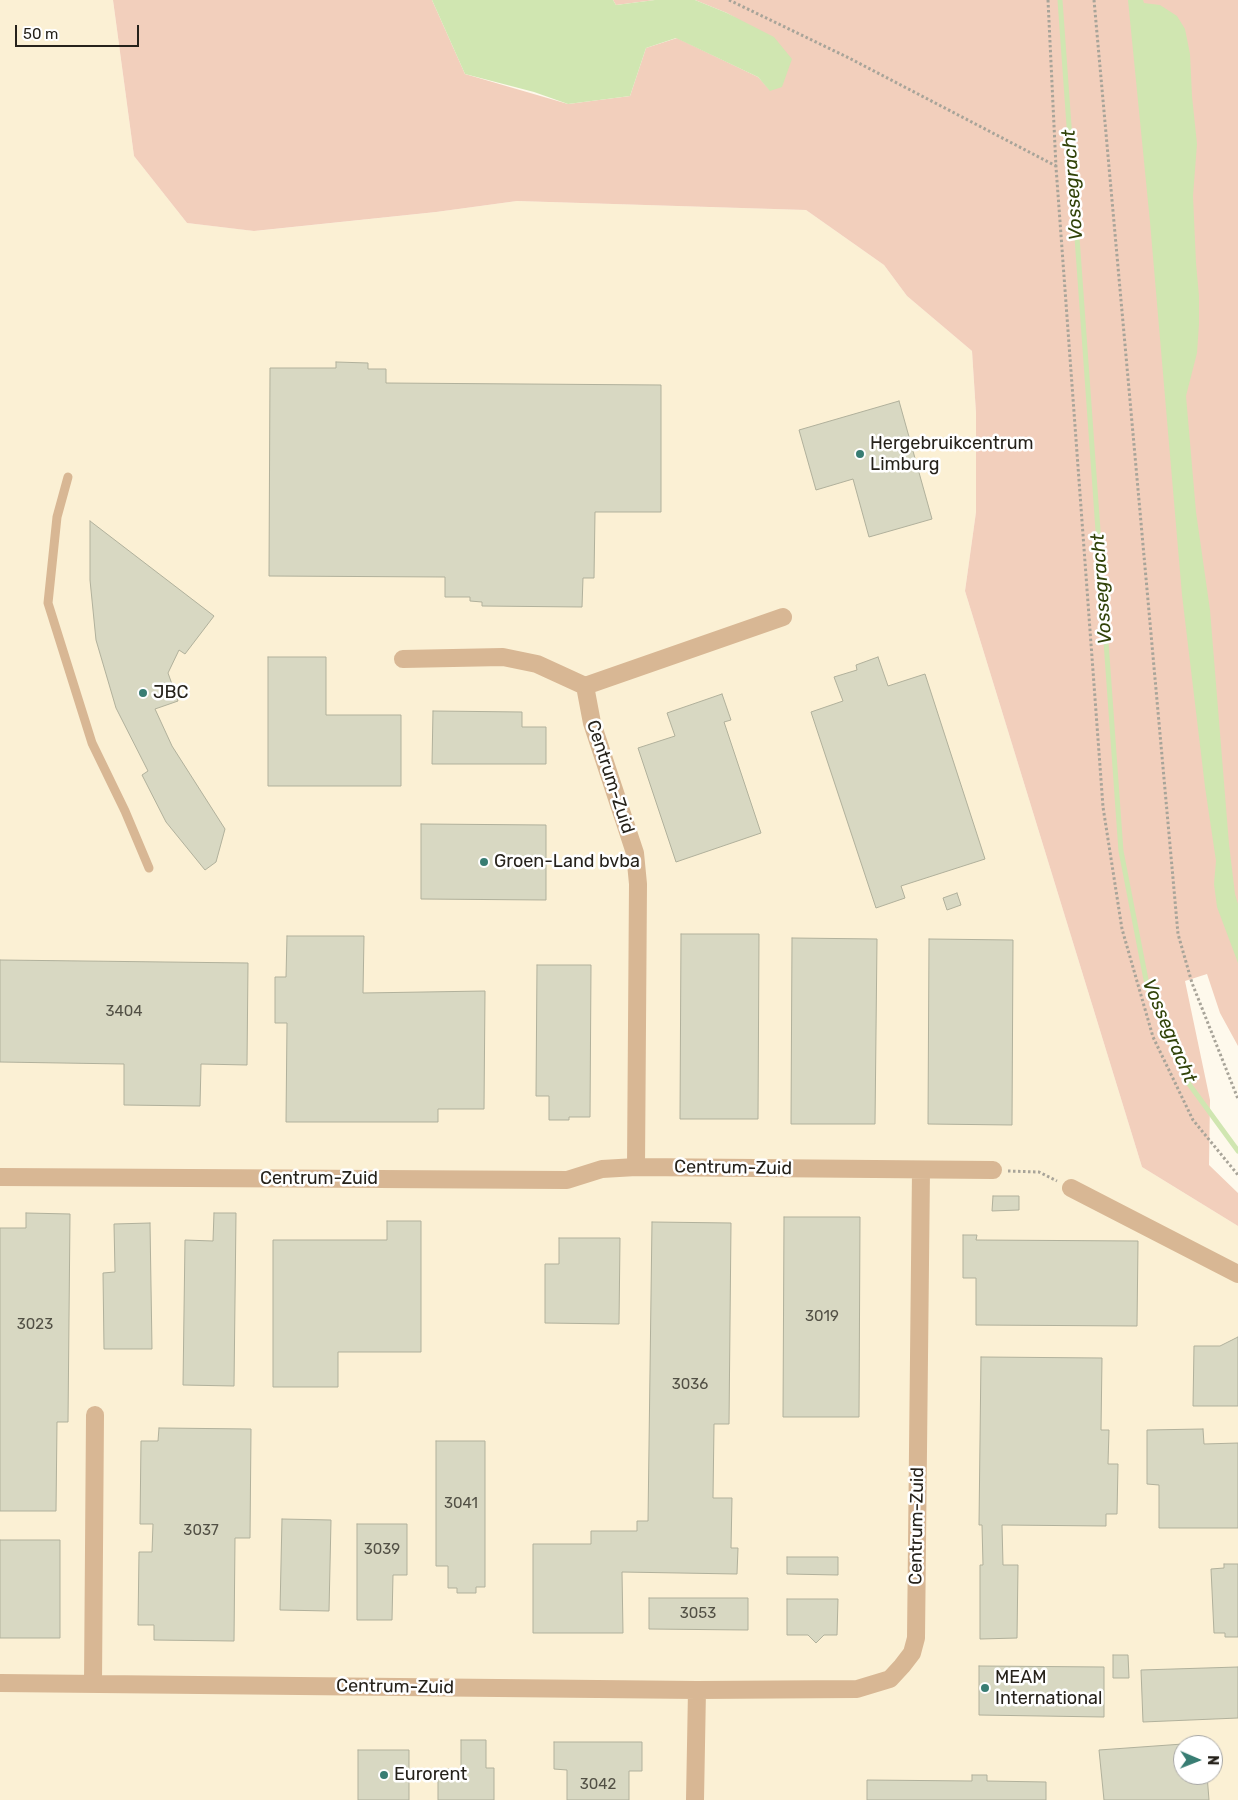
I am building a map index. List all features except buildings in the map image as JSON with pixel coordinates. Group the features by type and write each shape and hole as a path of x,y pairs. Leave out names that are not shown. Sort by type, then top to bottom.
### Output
{"street":[{"path":"402,659 503,657 537,664 584,686 783,617"},
{"name":"Centrum-Zuid","path":"584,686 592,723 636,861 638,884 636,1166"},
{"name":"Centrum-Zuid","path":"0,1177 567,1180 602,1169 636,1166 993,1170"},
{"name":"Centrum-Zuid","path":"0,1683 697,1690 857,1689 890,1679 912,1653 916,1638 921,1170"},
{"path":"1071,1188 1238,1274"},
{"path":"93,1684 94,1415"},
{"path":"695,1800 697,1690"}],"lane":[{"path":"68,477 57,517 48,603 92,743 125,811 149,868"}],"path":[{"path":"729,0 849,58 1056,167"},
{"path":"1048,0 1056,167 1103,808 1122,929 1153,1037 1193,1120 1238,1175"},
{"path":"1094,0 1178,934 1192,983 1238,1099"},
{"path":"993,1170 1039,1172 1071,1188"}],"shaded area":[{"path":"0,0 113,0 134,156 187,223 255,231 436,212 517,201 806,210 884,265 907,296 972,351 976,413 976,512 965,591 1142,1167 1238,1226 1238,1800 0,1800"},
{"path":"113,0 432,0 465,74 568,104 630,96 646,48 677,38 758,77 770,90 749,26 727,13 695,0 1238,0 1238,1046 1220,1013 1207,974 1185,981 1210,1100 1209,1165 1238,1193 1238,1226 1142,1167 965,591 976,512 976,413 972,351 907,296 884,265 806,210 517,201 436,212 254,231 187,223 134,156"},
{"path":"432,0 613,0 616,5 655,0 695,0 727,13 774,37 792,59 782,87 770,91 758,77 676,38 646,48 630,96 568,104 534,92 465,74"},
{"path":"613,0 655,0 616,5"},
{"path":"1128,0 1143,0 1144,3 1160,5 1177,16 1185,29 1190,54 1197,144 1193,196 1199,324 1197,353 1186,396 1196,512 1210,610 1229,844 1238,904 1238,963 1217,907 1214,884 1216,861 1205,787 1182,595 1150,222"}],"waterway":[{"name":"Vossegracht","path":"1060,0 1121,851 1148,990 1189,1084 1238,1151"}],"place":[{"name":"Hergebruikcentrum Limburg","path":"860,454"},
{"name":"JBC","path":"143,693"},
{"name":"Groen-Land bvba","path":"484,862"},
{"name":"MEAM International","path":"985,1688"},
{"name":"Eurorent","path":"384,1775"}]}
